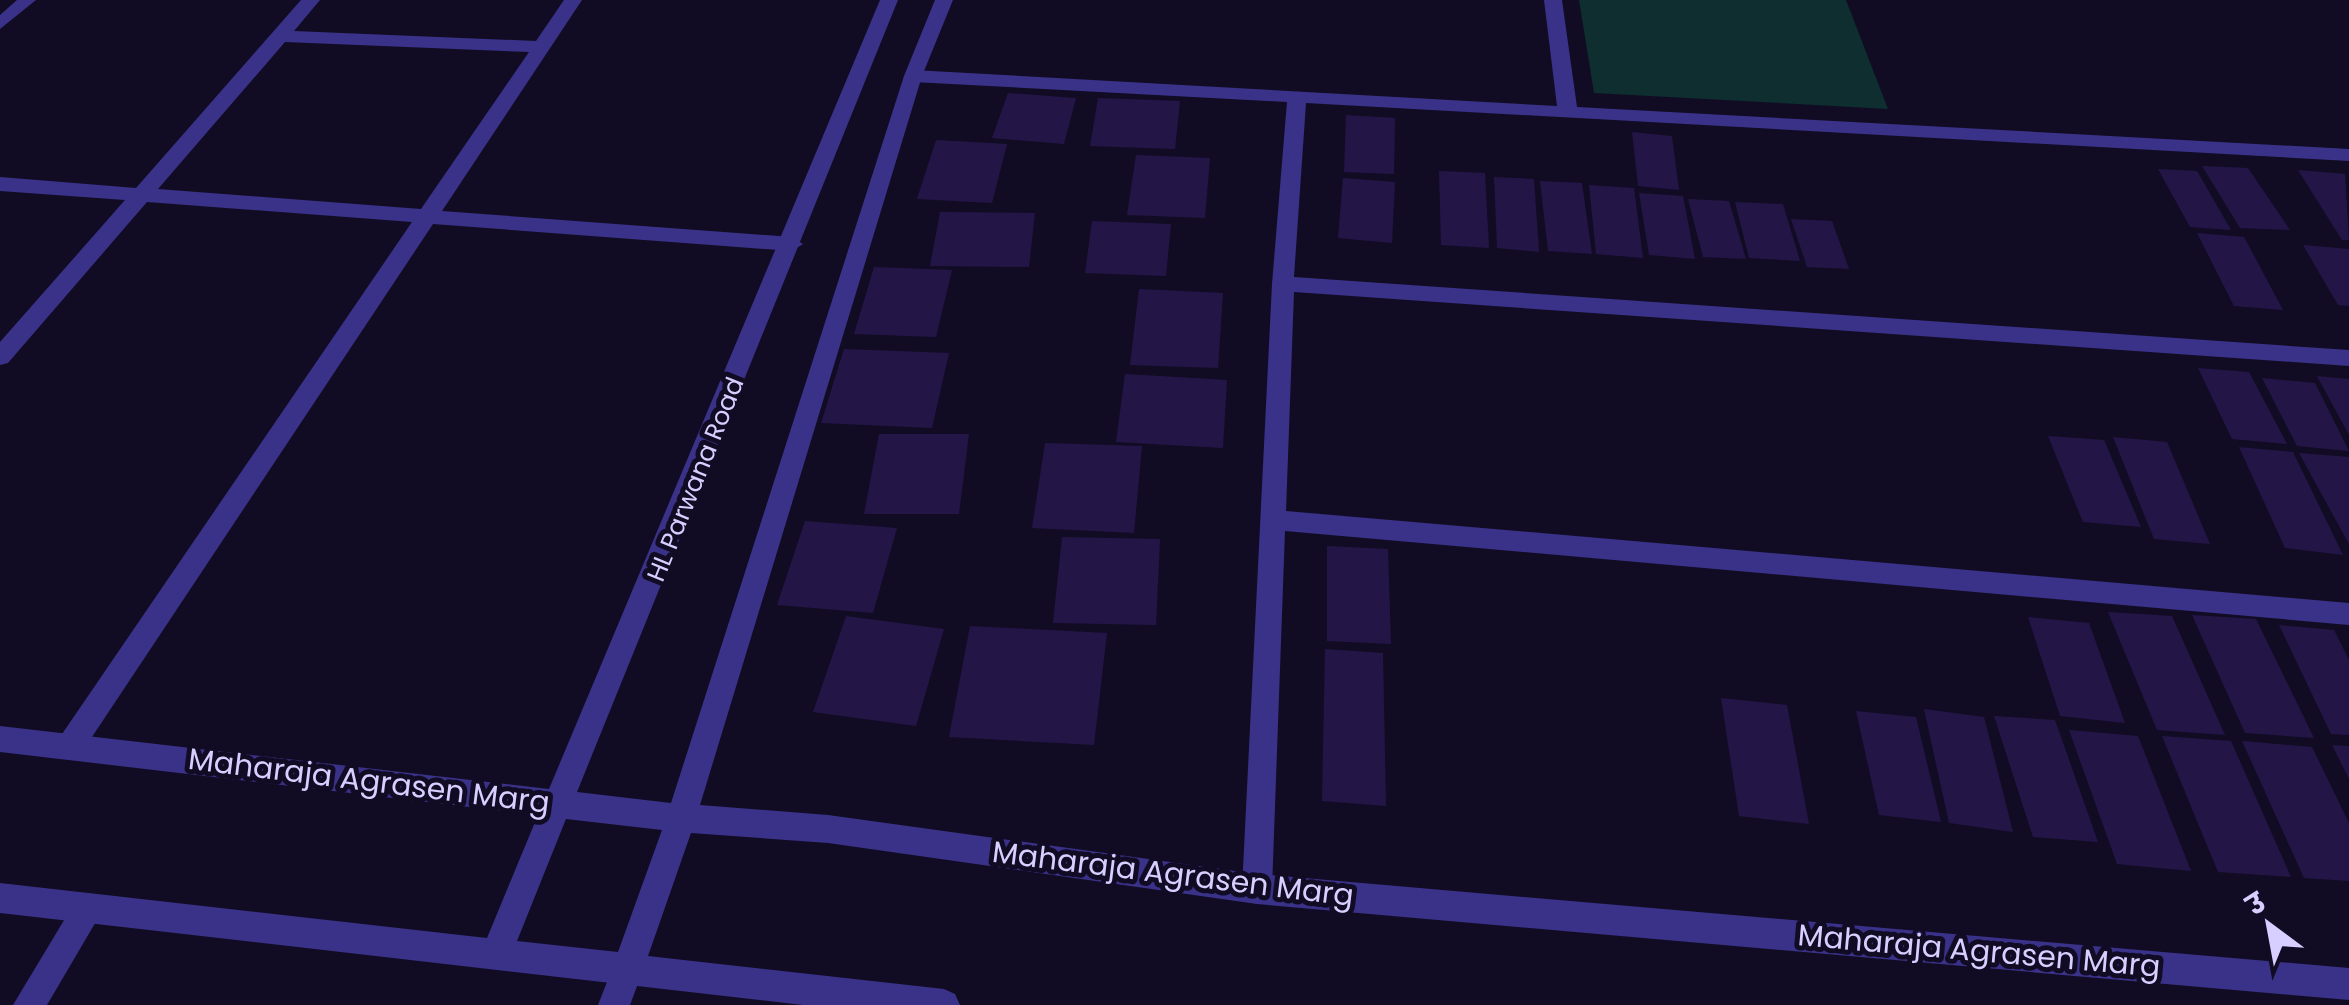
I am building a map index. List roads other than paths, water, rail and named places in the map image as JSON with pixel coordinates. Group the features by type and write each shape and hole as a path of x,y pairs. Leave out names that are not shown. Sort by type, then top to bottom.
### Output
{"street":[{"path":"0,24 27,0"},
{"path":"0,357 310,0"},
{"path":"70,746 573,0"},
{"name":"HL Parwana Road","path":"495,956 792,244 889,0"},
{"path":"614,1005 681,818 912,76 944,0"},
{"path":"1553,0 1568,114"},
{"path":"278,36 542,47"},
{"path":"912,76 2349,156"},
{"path":"1257,889 1283,284 1297,98"},
{"path":"0,184 792,244"},
{"path":"1283,284 2349,358"},
{"path":"1273,520 2349,614"},
{"name":"Maharaja Agrasen Marg","path":"0,739 681,818 828,829 1257,889 2332,990"},
{"path":"0,898 944,1005"},
{"path":"29,1005 89,908"}]}
